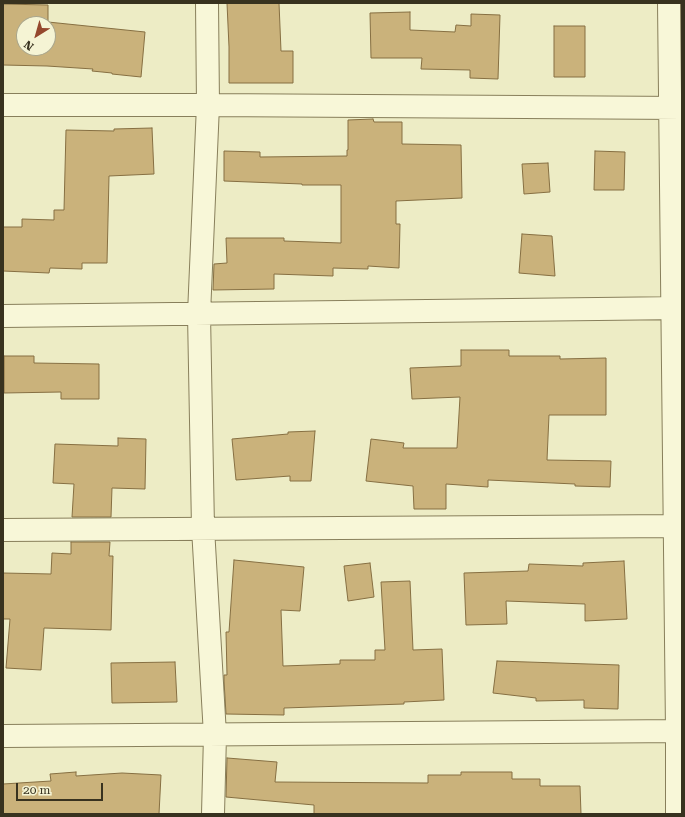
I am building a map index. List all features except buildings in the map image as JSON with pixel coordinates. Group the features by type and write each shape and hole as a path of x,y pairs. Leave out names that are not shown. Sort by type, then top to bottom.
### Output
{"street":[{"path":"207,3 208,105 199,314 203,528 216,735 213,814"},
{"path":"668,3 676,108 680,731 676,814"},
{"path":"3,105 676,108"},
{"path":"3,316 677,308"},
{"path":"3,530 678,526"},
{"path":"3,736 680,731"}]}
